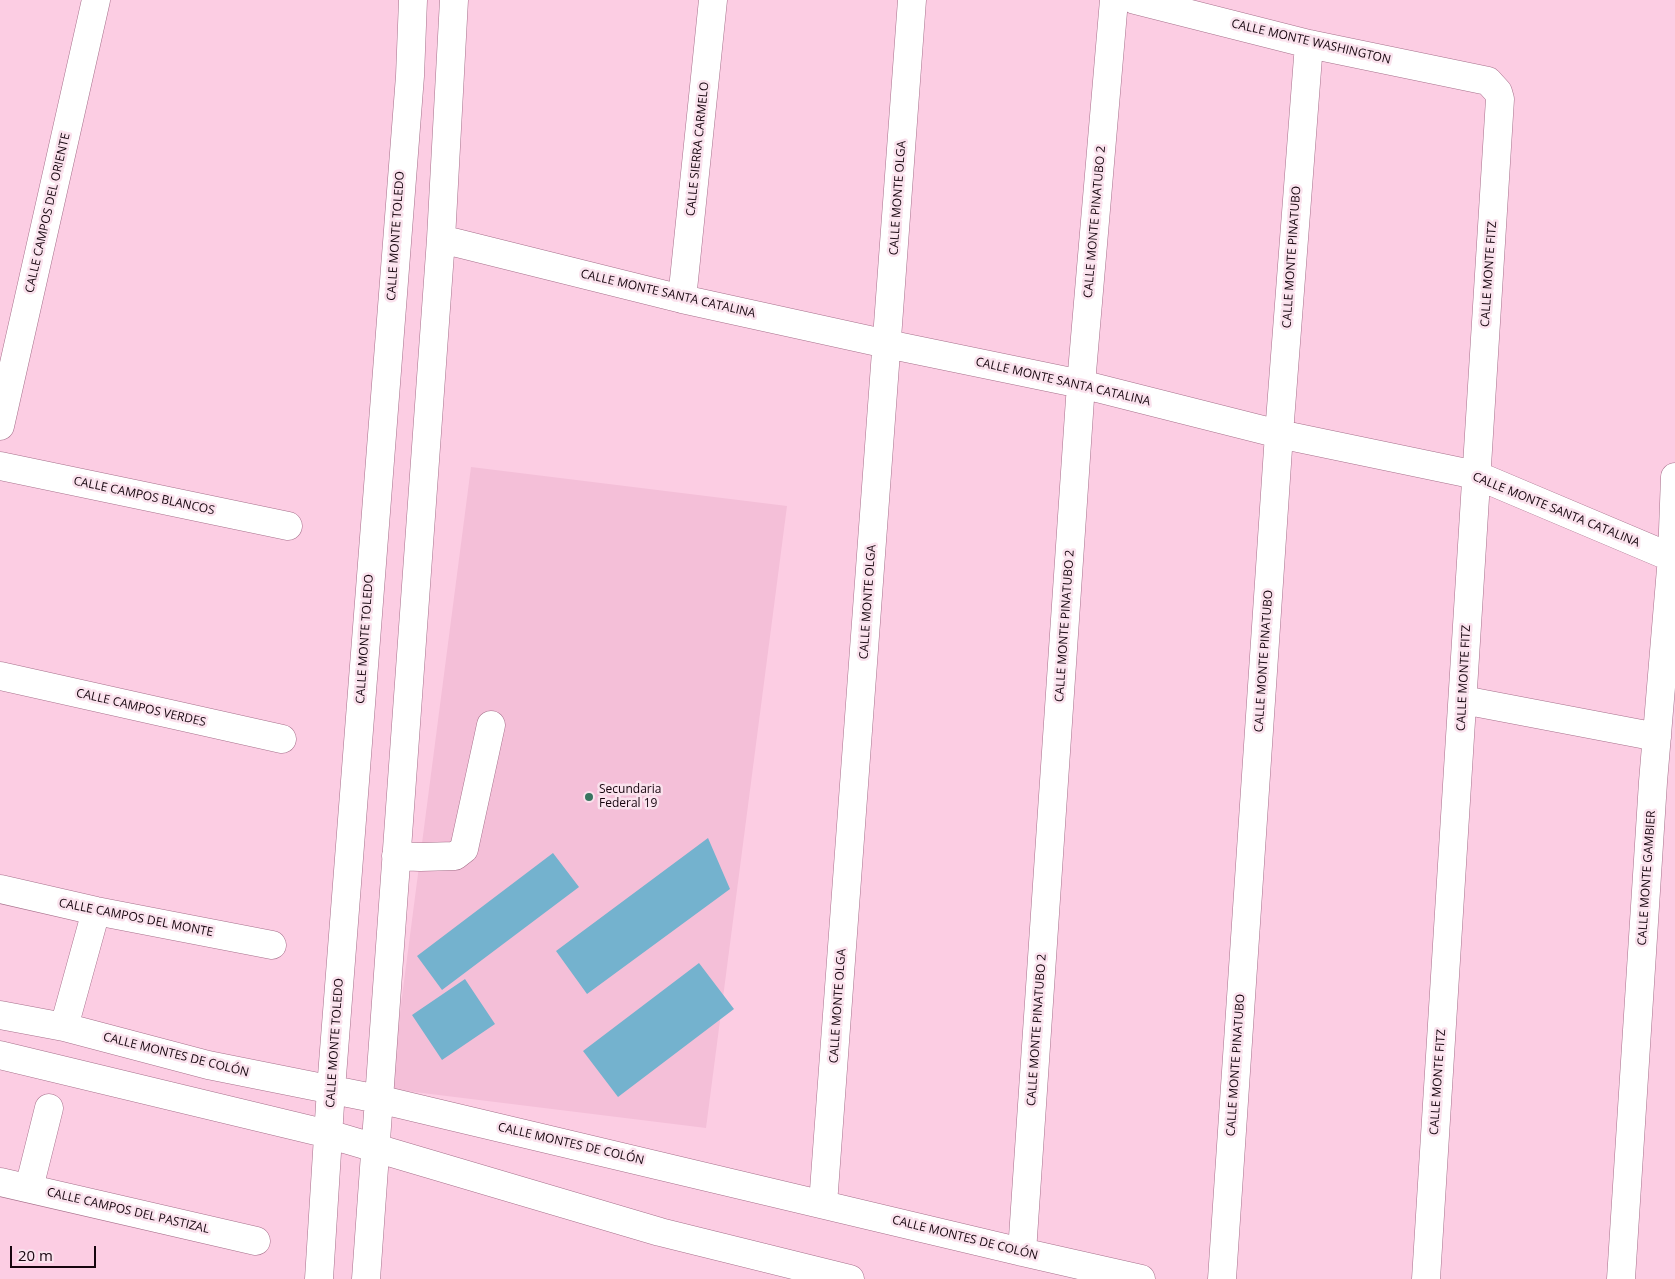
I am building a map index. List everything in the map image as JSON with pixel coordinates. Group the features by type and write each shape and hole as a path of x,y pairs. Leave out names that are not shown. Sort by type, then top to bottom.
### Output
{"street":[{"name":"CALLE CAMPOS DEL ORIENTE","path":"0,426 96,0"},
{"name":"CALLE MONTE TOLEDO","path":"319,1279 331,1089 410,76 413,0"},
{"path":"366,1279 441,239 454,0"},
{"name":"CALLE SIERRA CARMELO","path":"682,299 713,0"},
{"name":"CALLE MONTE OLGA","path":"823,1204 912,0"},
{"name":"CALLE MONTE PINATUBO 2","path":"1022,1252 1081,384 1114,0"},
{"name":"CALLE MONTE WASHINGTON","path":"1134,0 1309,44 1488,82"},
{"name":"CALLE MONTE PINATUBO","path":"1222,1279 1279,434 1309,44"},
{"name":"CALLE MONTE FITZ","path":"1426,1279 1500,99 1498,92 1488,82"},
{"name":"CALLE MONTE SANTA CATALINA","path":"441,239 682,299 1081,384 1279,434 1476,476 1673,558"},
{"name":"CALLE CAMPOS BLANCOS","path":"0,466 288,526"},
{"name":"CALLE MONTE GAMBIER","path":"1621,1279 1664,785 1657,737 1673,558 1675,476"},
{"name":"CALLE CAMPOS VERDES","path":"0,676 282,739"},
{"path":"1463,700 1657,737"},
{"path":"396,856 456,856 464,848 491,725"},
{"name":"CALLE CAMPOS DEL MONTE","path":"0,889 96,911 272,945"},
{"path":"64,1027 96,911"},
{"name":"CALLE MONTES DE COLÓN","path":"0,1016 64,1027 208,1065 378,1099 1141,1279"},
{"path":"0,1056 328,1134 660,1232 850,1279"},
{"path":"29,1188 49,1108"},
{"name":"CALLE CAMPOS DEL PASTIZAL","path":"0,1182 256,1241"}],"shaded area":[{"name":"Secundaria Federal 19","path":"471,467 787,506 706,1128 390,1089"}],"building":[{"path":"708,838 730,889 587,994 556,951"},
{"path":"553,853 579,887 442,990 417,956"},
{"path":"699,963 734,1009 618,1097 583,1051"},
{"path":"465,979 495,1024 442,1060 412,1015"}],"place":[{"name":"Secundaria Federal 19","path":"589,797"}]}
